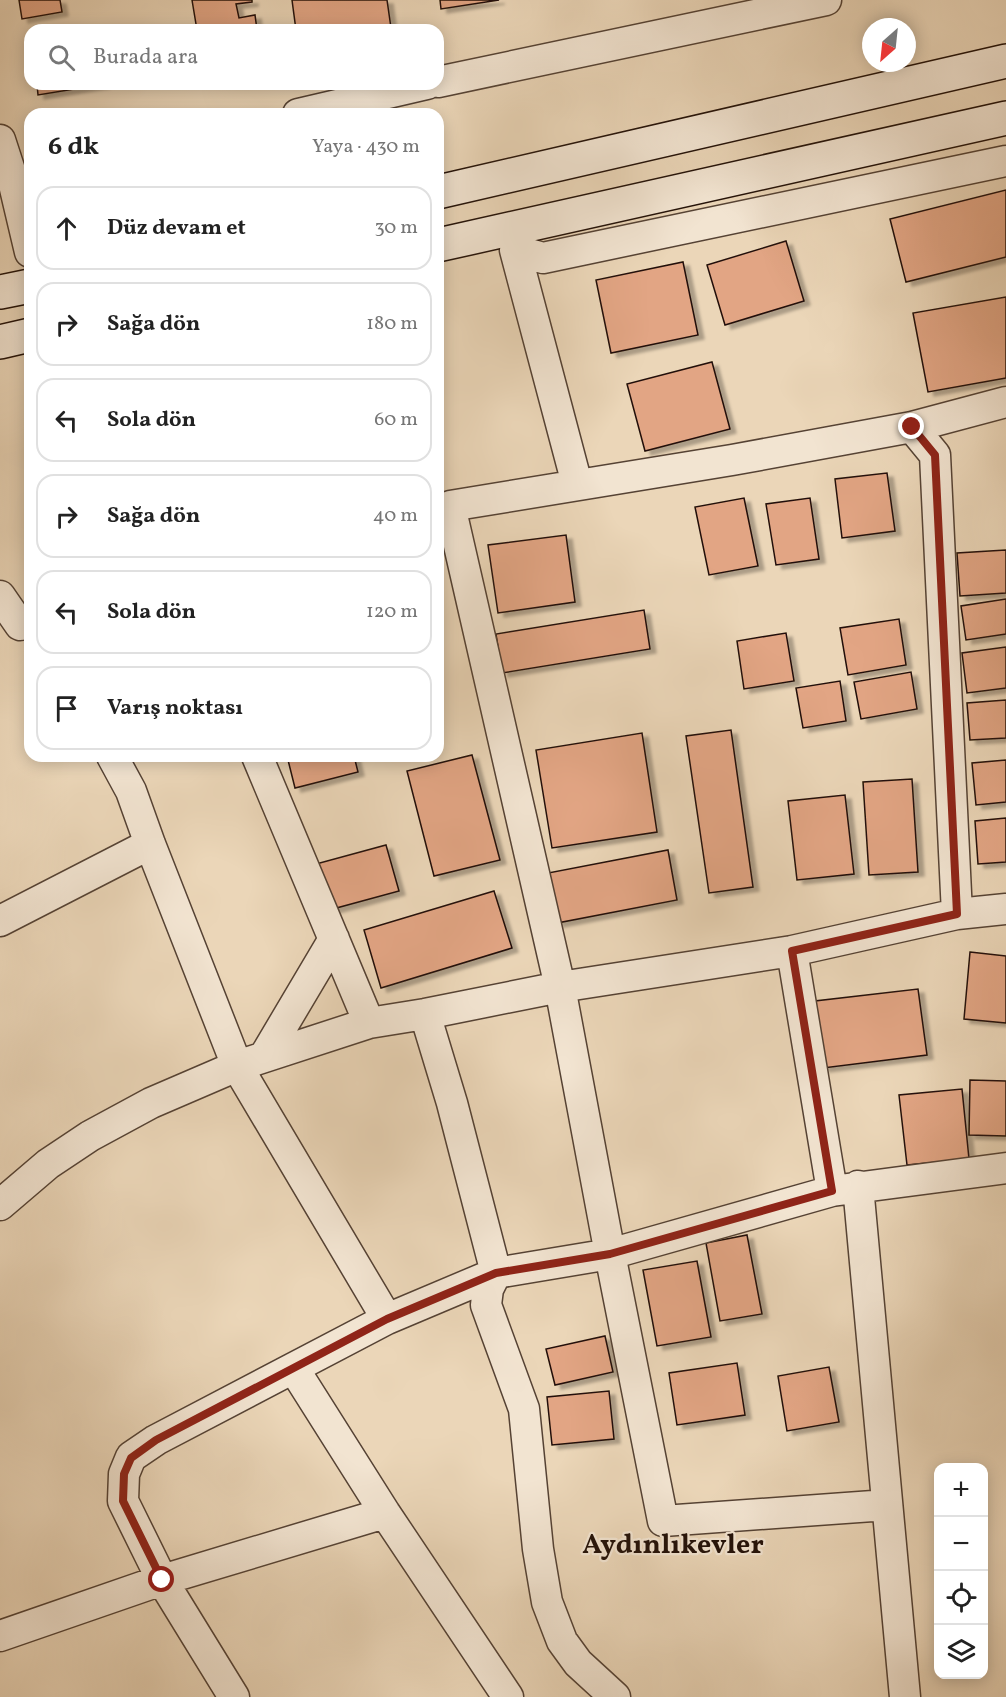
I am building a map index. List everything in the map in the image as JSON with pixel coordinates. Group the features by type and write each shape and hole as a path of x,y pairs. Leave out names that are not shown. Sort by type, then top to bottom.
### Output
{"main road":[{"path":"444,191 1006,61"},
{"path":"444,243 1006,118"},
{"path":"0,292 24,287"},
{"path":"0,342 24,336"}],"street":[{"path":"444,80 712,11 826,0"},
{"path":"324,108 401,90"},
{"path":"0,140 21,178 24,203"},
{"path":"577,484 515,250 543,258 1006,160"},
{"path":"887,1505 663,1521 560,987 444,507 732,460 912,427 1006,402"},
{"path":"912,427 935,455 957,914"},
{"path":"0,596 20,629"},
{"path":"115,762 132,791 150,844 251,1061 387,1319"},
{"path":"260,762 369,1023"},
{"path":"0,921 150,844"},
{"path":"0,1205 48,1164 90,1136 151,1103 251,1061 369,1023 560,987 792,951 957,914 1006,909"},
{"path":"251,1061 334,939"},
{"path":"792,951 845,1189 887,1505 905,1697"},
{"path":"425,1014 452,1103 496,1273 488,1289 486,1305 524,1409 538,1549 548,1602 562,1641 578,1663 615,1697"},
{"path":"234,1697 162,1580 123,1501 124,1474 131,1458 156,1440 387,1319 496,1273 610,1254 845,1189 1006,1168"},
{"path":"294,1369 385,1513 508,1697"},
{"path":"0,1636 162,1580 385,1513"}],"building":[{"path":"19,0 60,0 62,12 22,19"},
{"path":"192,0 252,0 252,2 236,4 239,18 255,15 256,24 196,24"},
{"path":"292,0 387,0 390,24 295,24"},
{"path":"440,0 499,0 441,9"},
{"path":"38,90 68,90 38,95"},
{"path":"1006,190 1006,257 906,282 890,219"},
{"path":"786,241 804,301 725,325 707,265"},
{"path":"683,262 698,335 611,353 596,280"},
{"path":"1006,297 1006,378 928,392 913,313"},
{"path":"712,362 730,429 645,451 627,384"},
{"path":"887,473 895,531 842,538 835,479"},
{"path":"744,498 758,566 709,575 695,507"},
{"path":"810,498 819,559 776,565 766,504"},
{"path":"566,535 575,602 498,613 488,545"},
{"path":"1006,550 1006,593 960,596 957,553"},
{"path":"1006,599 1006,634 966,640 961,606"},
{"path":"644,610 650,649 502,673 496,634"},
{"path":"899,619 906,665 848,675 840,628"},
{"path":"786,633 794,681 744,689 737,641"},
{"path":"1006,647 1006,688 967,693 962,653"},
{"path":"911,672 917,709 861,719 854,682"},
{"path":"840,681 846,721 803,728 796,688"},
{"path":"1006,700 1006,738 970,740 967,703"},
{"path":"731,730 753,887 709,893 686,736"},
{"path":"642,733 657,832 552,848 536,750"},
{"path":"472,755 500,860 434,876 407,771"},
{"path":"1006,760 1006,802 976,805 972,763"},
{"path":"288,762 356,762 358,772 295,788"},
{"path":"912,779 918,872 869,875 863,782"},
{"path":"845,795 854,874 797,880 788,801"},
{"path":"1006,818 1006,862 978,864 975,821"},
{"path":"386,845 399,891 329,910 316,864"},
{"path":"668,850 677,900 557,923 548,873"},
{"path":"494,891 512,948 381,988 364,930"},
{"path":"970,952 1006,956 1006,1023 964,1019"},
{"path":"918,989 927,1055 823,1068 815,1001"},
{"path":"970,1080 1006,1081 1006,1136 969,1135"},
{"path":"962,1089 969,1159 907,1165 899,1095"},
{"path":"747,1235 762,1314 720,1321 706,1243"},
{"path":"697,1261 711,1337 657,1346 643,1270"},
{"path":"605,1336 613,1372 555,1385 546,1349"},
{"path":"737,1363 745,1415 677,1425 669,1373"},
{"path":"829,1367 839,1422 787,1431 778,1376"},
{"path":"609,1391 614,1439 552,1445 547,1397"}],"district":[{"name":"Aydınlıkevler","path":"673,1543"}],"route":[{"path":"162,1580 123,1501 124,1474 131,1458 156,1440 387,1319 496,1273 610,1254 832,1191 792,951 957,914 935,455 912,427"}]}
